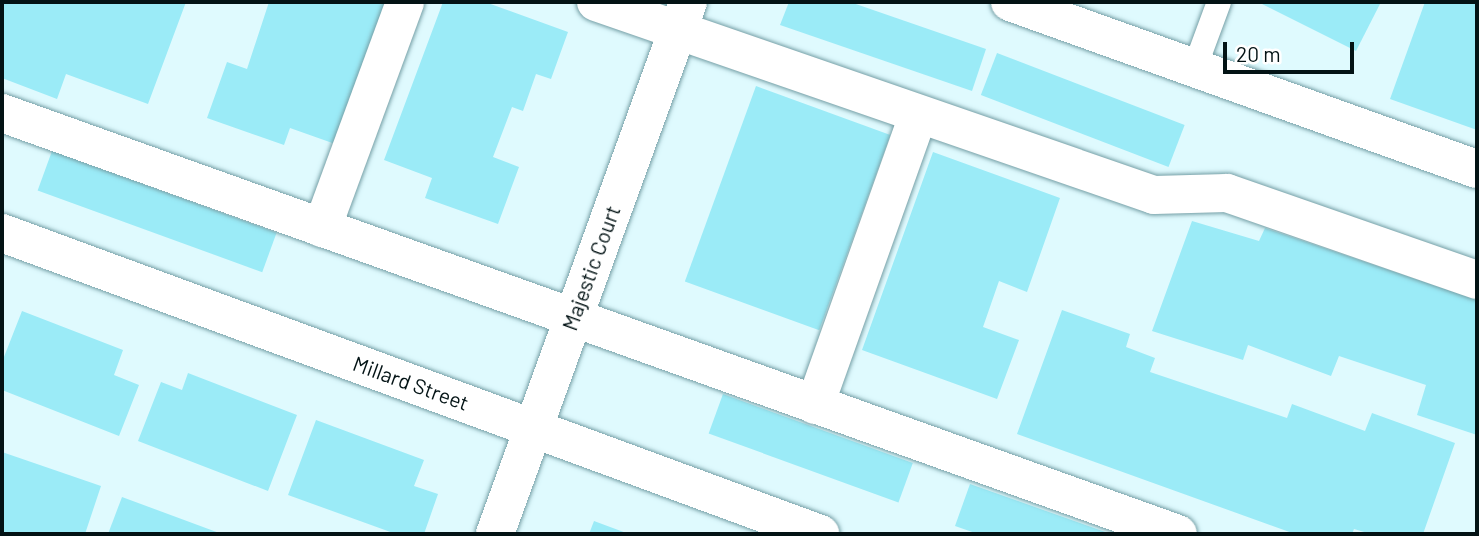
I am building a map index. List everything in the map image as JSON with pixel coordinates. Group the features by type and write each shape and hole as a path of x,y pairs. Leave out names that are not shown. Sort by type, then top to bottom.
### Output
{"street":[{"path":"321,228 405,2"},
{"path":"596,2 682,18 918,115 1154,195 1227,193 1477,280"},
{"path":"1010,2 1477,169"},
{"name":"Majestic Court","path":"495,534 682,18"},
{"path":"2,113 1178,534"},
{"path":"815,405 918,115"},
{"name":"Millard Street","path":"2,233 820,534"}],"lane":[{"path":"1195,67 1219,2"}],"building":[{"path":"2,2 186,2 148,104 66,74 57,99 2,78"},
{"path":"269,2 387,2 338,145 290,128 284,145 207,118 227,62 247,69"},
{"path":"443,2 485,2 568,32 551,79 536,74 523,111 512,107 493,157 519,167 498,224 425,198 432,178 384,160"},
{"path":"789,2 850,2 986,49 972,91 780,25"},
{"path":"1258,2 1381,2 1356,51"},
{"path":"1425,2 1477,2 1477,130 1390,99"},
{"path":"997,53 1185,125 1169,167 981,95"},
{"path":"756,86 890,135 819,330 685,281"},
{"path":"52,151 277,233 262,272 38,190"},
{"path":"933,152 1060,198 1027,292 999,281 983,327 1019,340 997,399 862,350"},
{"path":"1192,221 1259,241 1265,228 1477,300 1477,435 1417,415 1426,385 1339,356 1331,376 1248,345 1243,360 1152,331"},
{"path":"1062,310 1130,334 1126,347 1155,358 1150,372 1287,418 1292,404 1365,431 1372,413 1455,443 1423,534 1371,534 1354,529 1352,534 1295,534 1017,434"},
{"path":"22,311 123,350 114,375 139,385 119,436 2,390 2,362"},
{"path":"188,373 297,415 268,491 138,441 161,382 182,390"},
{"path":"723,394 913,463 898,503 709,433"},
{"path":"316,420 424,460 414,486 438,494 424,534 396,534 288,495"},
{"path":"2,452 101,486 85,534 2,534"},
{"path":"970,484 1111,534 978,534 955,526"},
{"path":"122,497 222,534 108,534"},
{"path":"594,521 629,534 589,534"}]}
